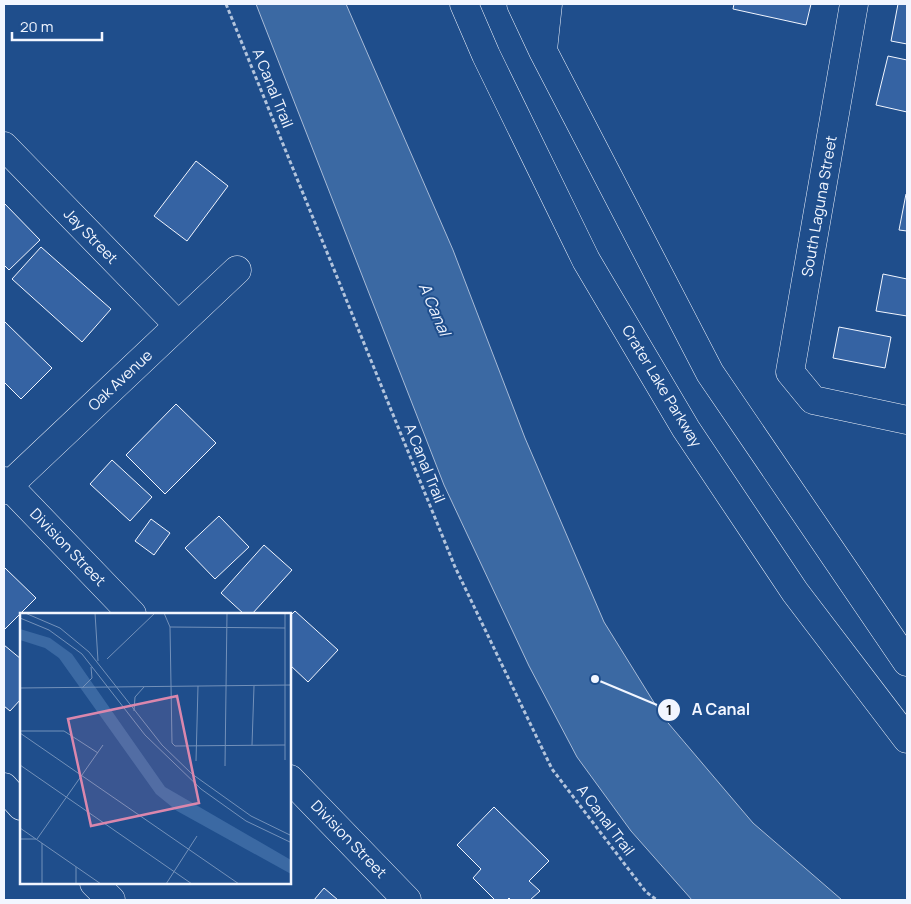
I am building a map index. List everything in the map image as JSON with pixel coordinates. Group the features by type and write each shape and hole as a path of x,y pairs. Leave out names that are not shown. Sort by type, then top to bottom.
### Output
{"main road":[{"name":"Crater Lake Parkway","path":"464,4 586,260 686,429 795,592 907,739"},
{"path":"521,4 543,51 710,373 907,662"},
{"path":"543,51 548,4"},
{"name":"South Laguna Street","path":"854,4 790,372 813,400 907,420"},
{"name":"Jay Street","path":"4,146 178,325"},
{"name":"Oak Avenue","path":"5,485 237,270"},
{"name":"Division Street","path":"5,485 131,613"},
{"name":"Division Street","path":"291,779 407,900"},
{"path":"4,787 20,805"},
{"path":"95,884 111,900"}],"path":[{"name":"A Canal Trail","path":"226,4 459,576 552,769 646,892 657,900"}],"water":[{"path":"256,4 346,4 453,250 525,438 604,622 663,717 753,823 842,900 692,900 631,831 577,757 529,666 444,485"}],"building":[{"path":"734,4 811,4 806,25 733,9"},
{"path":"898,4 907,4 907,44 891,41"},
{"path":"888,56 907,60 907,112 876,105"},
{"path":"196,161 228,186 187,241 154,216"},
{"path":"907,194 907,231 899,230"},
{"path":"4,203 40,240 9,270 4,265"},
{"path":"41,247 111,309 82,342 12,279"},
{"path":"883,274 907,279 907,316 876,311"},
{"path":"4,321 52,368 21,399 4,382"},
{"path":"839,327 891,337 885,368 833,358"},
{"path":"176,404 216,443 165,494 126,455"},
{"path":"112,460 152,497 130,521 90,484"},
{"path":"219,516 249,547 215,579 185,548"},
{"path":"151,519 170,533 154,555 135,541"},
{"path":"264,545 292,570 253,613 243,613 221,593"},
{"path":"4,569 36,598 4,630"},
{"path":"295,611 338,650 308,682 291,666 291,615"},
{"path":"4,645 20,658 20,700 10,711 4,706"},
{"path":"494,807 549,861 529,881 540,891 530,900 511,900 509,898 507,900 495,900 473,878 481,869 457,845"},
{"path":"324,888 338,900 314,900"}],"place":[{"name":"A Canal","path":"595,679"}]}
